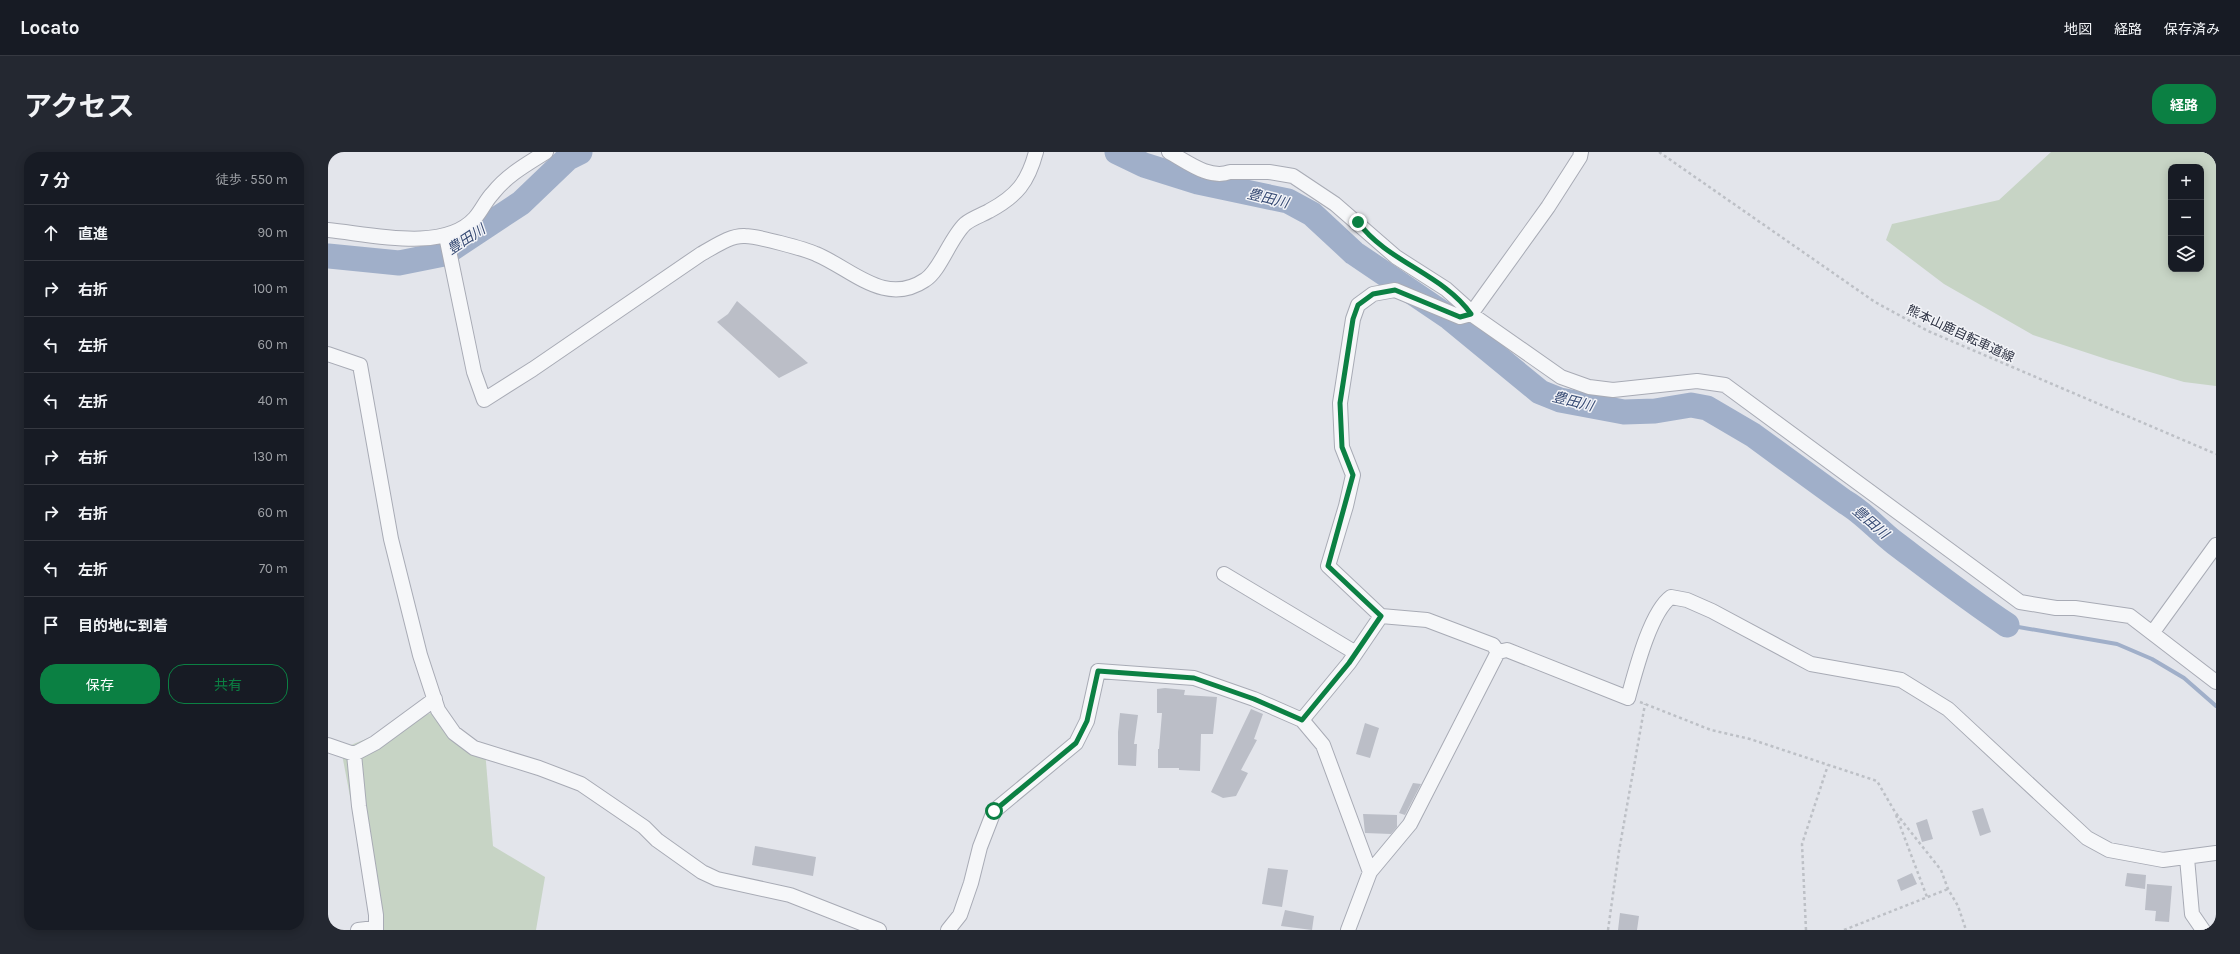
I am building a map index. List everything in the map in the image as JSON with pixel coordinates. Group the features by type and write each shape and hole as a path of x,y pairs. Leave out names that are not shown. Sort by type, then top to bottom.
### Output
{"street":[{"path":"328,230 410,239 446,236 458,231 475,218 493,192 515,171 546,152"},
{"path":"446,236 474,372 484,400 701,254 722,242 744,236 815,253 868,282 894,291 909,288 927,280 939,263 949,244 966,223 1004,203 1022,187 1036,152"},
{"path":"1169,152 1202,171 1226,174 1230,172 1269,172 1293,176 1335,204 1396,257 1446,289 1466,306 1471,314 1561,377 1589,387 1613,390 1697,381 1725,385 2020,602 2056,608 2075,608 2130,616 2153,632 2216,682"},
{"path":"1498,652 1493,645 1427,620 1381,616 1328,566 1353,475 1342,447 1340,403 1353,319 1358,305 1373,294 1395,290 1460,317 1471,314 1548,207 1580,157 1581,152"},
{"path":"328,354 360,365 391,539 420,655 438,710 454,733 474,748 539,768 581,784 644,827 657,840 702,872 717,880 790,895 879,930"},
{"path":"2153,632 2216,545"},
{"path":"1224,574 1356,653"},
{"path":"1498,652 1507,650 1628,698 1640,656 1655,617 1665,601 1671,597 1687,600 1811,664 1901,680 1922,692 1948,710 2087,838 2109,850 2163,860 2216,853"},
{"path":"1302,720 1356,653 1381,616"},
{"path":"1348,930 1370,872 1410,824 1498,652"},
{"path":"948,930 960,914 971,883 980,847 994,811 1076,743 1087,721 1098,671 1194,678 1254,699 1302,720 1323,745 1370,872"},
{"path":"328,745 354,754 376,743 435,699"},
{"path":"354,754 359,806 376,914 375,929 358,930"},
{"path":"2187,858 2192,914 2203,930"}],"path":[{"name":"熊本山鹿自転車道線","path":"1659,152 1875,302 1928,331 2216,454"},
{"path":"1608,930 1619,851 1645,704 1711,730 1750,739 1876,781 1895,812 1942,870 1948,889 1958,906 1966,930"},
{"path":"1806,930 1802,844 1828,765"},
{"path":"1895,812 1927,897"},
{"path":"1844,930 1948,889"}],"green space":[{"path":"2051,152 2216,152 2216,386 2184,382 2109,360 2033,335 1944,284 1886,240 1892,224 1999,200"},
{"path":"438,710 485,750 493,846 545,877 536,930 376,930 375,928 341,749"}],"building":[{"path":"737,301 808,363 779,378 717,322 728,314"},
{"path":"1165,688 1185,690 1184,695 1217,697 1213,734 1201,734 1200,771 1179,770 1179,768 1158,768 1158,749 1162,713 1157,713 1157,689"},
{"path":"1251,709 1263,714 1254,739 1257,740 1241,770 1248,773 1236,796 1223,798 1211,792"},
{"path":"1120,713 1138,715 1134,744 1137,744 1136,766 1118,765 1118,732"},
{"path":"1365,723 1379,728 1370,758 1356,754"},
{"path":"1413,783 1421,784 1405,815 1399,813"},
{"path":"1983,808 1991,832 1980,836 1972,811"},
{"path":"1363,814 1397,815 1397,827 1391,834 1365,833"},
{"path":"1927,819 1933,839 1922,842 1916,823"},
{"path":"755,846 816,857 813,876 752,865"},
{"path":"1268,868 1288,870 1282,907 1262,904"},
{"path":"1912,873 1917,884 1901,891 1897,880"},
{"path":"2127,873 2146,875 2145,889 2125,886"},
{"path":"2147,884 2172,886 2169,922 2155,921 2156,911 2145,910"},
{"path":"1285,910 1314,916 1312,930 1281,926"},
{"path":"1620,913 1639,916 1637,930 1618,930"}],"waterway":[{"name":"豊田川","path":"328,256 399,263 444,254 521,203 568,158 580,152"},
{"name":"豊田川","path":"1117,152 1144,165 1198,182 1288,201 1312,214 1354,253 1450,318 1540,392 1560,400 1624,412 1655,411 1691,405 1707,408 1753,435 1852,506 1895,543 2007,625"},
{"path":"2007,625 2117,644 2152,659 2184,678 2216,706"}],"route":[{"path":"994,811 1076,743 1087,721 1098,671 1194,678 1254,699 1302,720 1349,663 1381,616 1328,566 1346,506 1353,475 1342,447 1340,403 1353,319 1358,305 1373,294 1395,290 1460,317 1471,314 1466,306 1446,289 1396,257 1358,222"}]}
